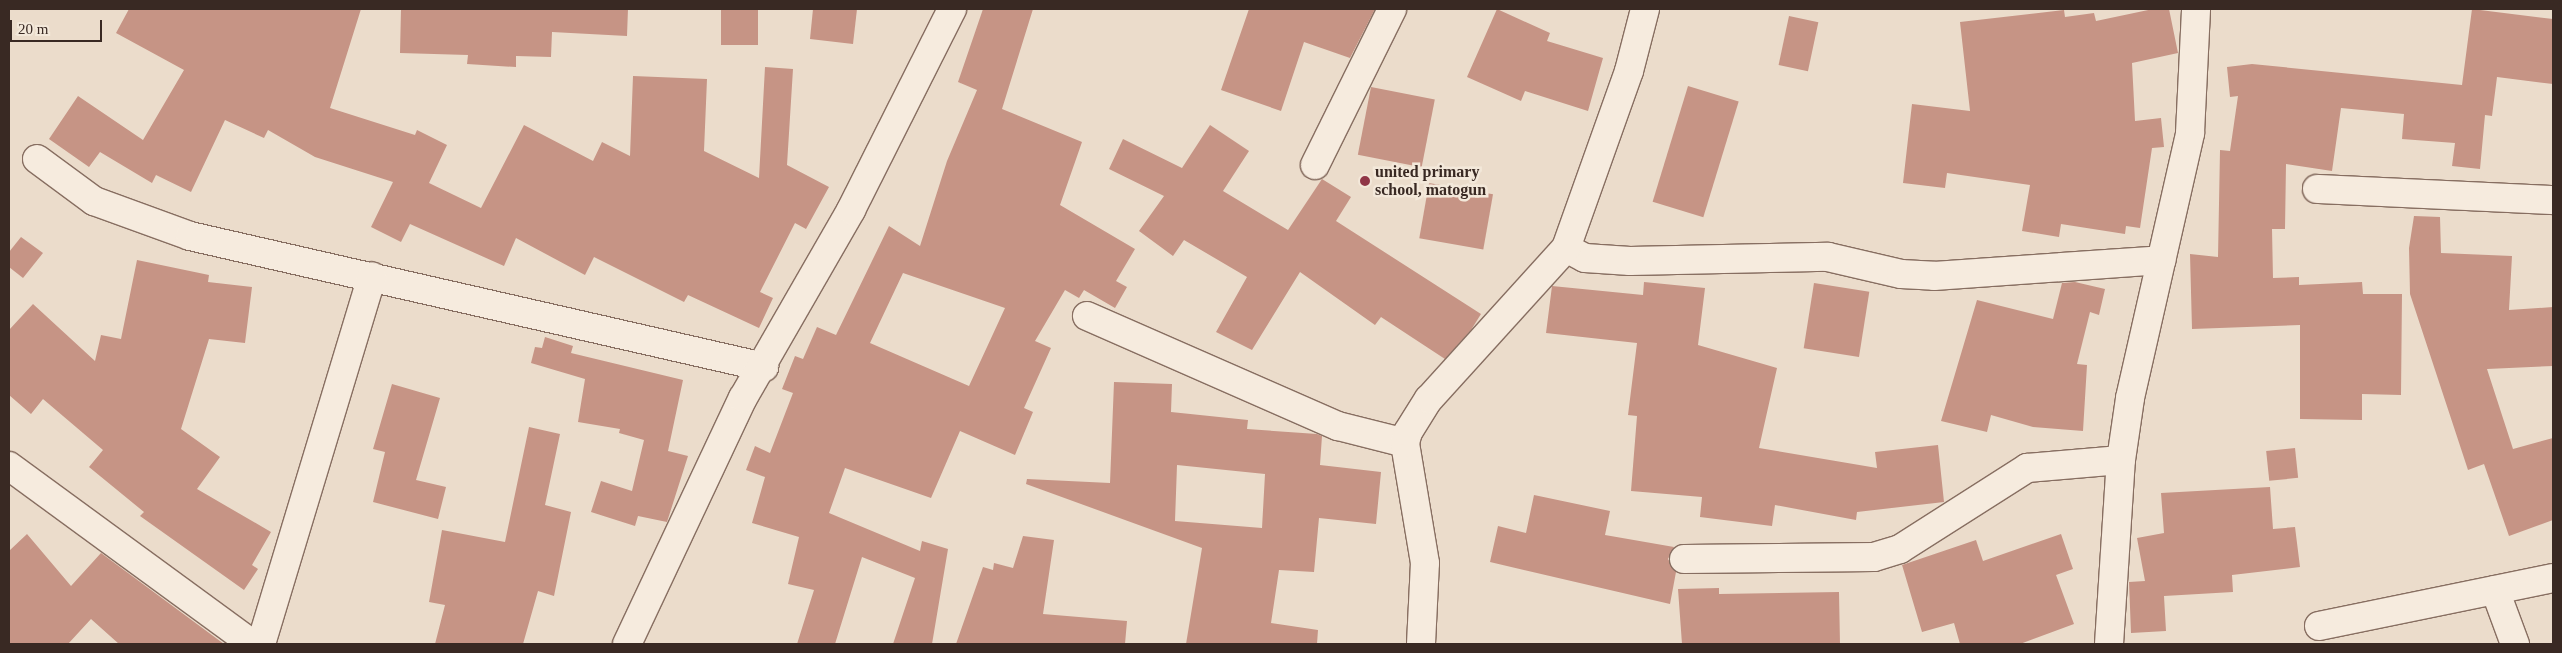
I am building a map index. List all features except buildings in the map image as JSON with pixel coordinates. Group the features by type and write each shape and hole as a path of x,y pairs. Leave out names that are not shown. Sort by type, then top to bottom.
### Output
{"street":[{"path":"627,644 743,398 764,367 851,210 952,9"},
{"path":"1315,165 1392,9"},
{"path":"1421,644 1425,563 1405,443 1430,399 1566,248 1629,71 1645,9"},
{"path":"2104,642 2121,460 2130,398 2190,133 2196,9"},
{"path":"37,159 94,201 134,218 190,236 764,367"},
{"path":"2317,189 2553,200"},
{"path":"1566,248 1585,258 1630,261 1828,257 1901,274 1934,276 2161,260"},
{"path":"261,644 372,276"},
{"path":"1087,316 1338,426 1405,443"},
{"path":"1684,559 1874,557 1900,549 2027,468 2121,460"},
{"path":"9,466 252,644"},
{"path":"2319,626 2553,578"},
{"path":"2495,590 2515,644"}],"place":[{"name":"united primary school, matogun","path":"1365,181"}]}
